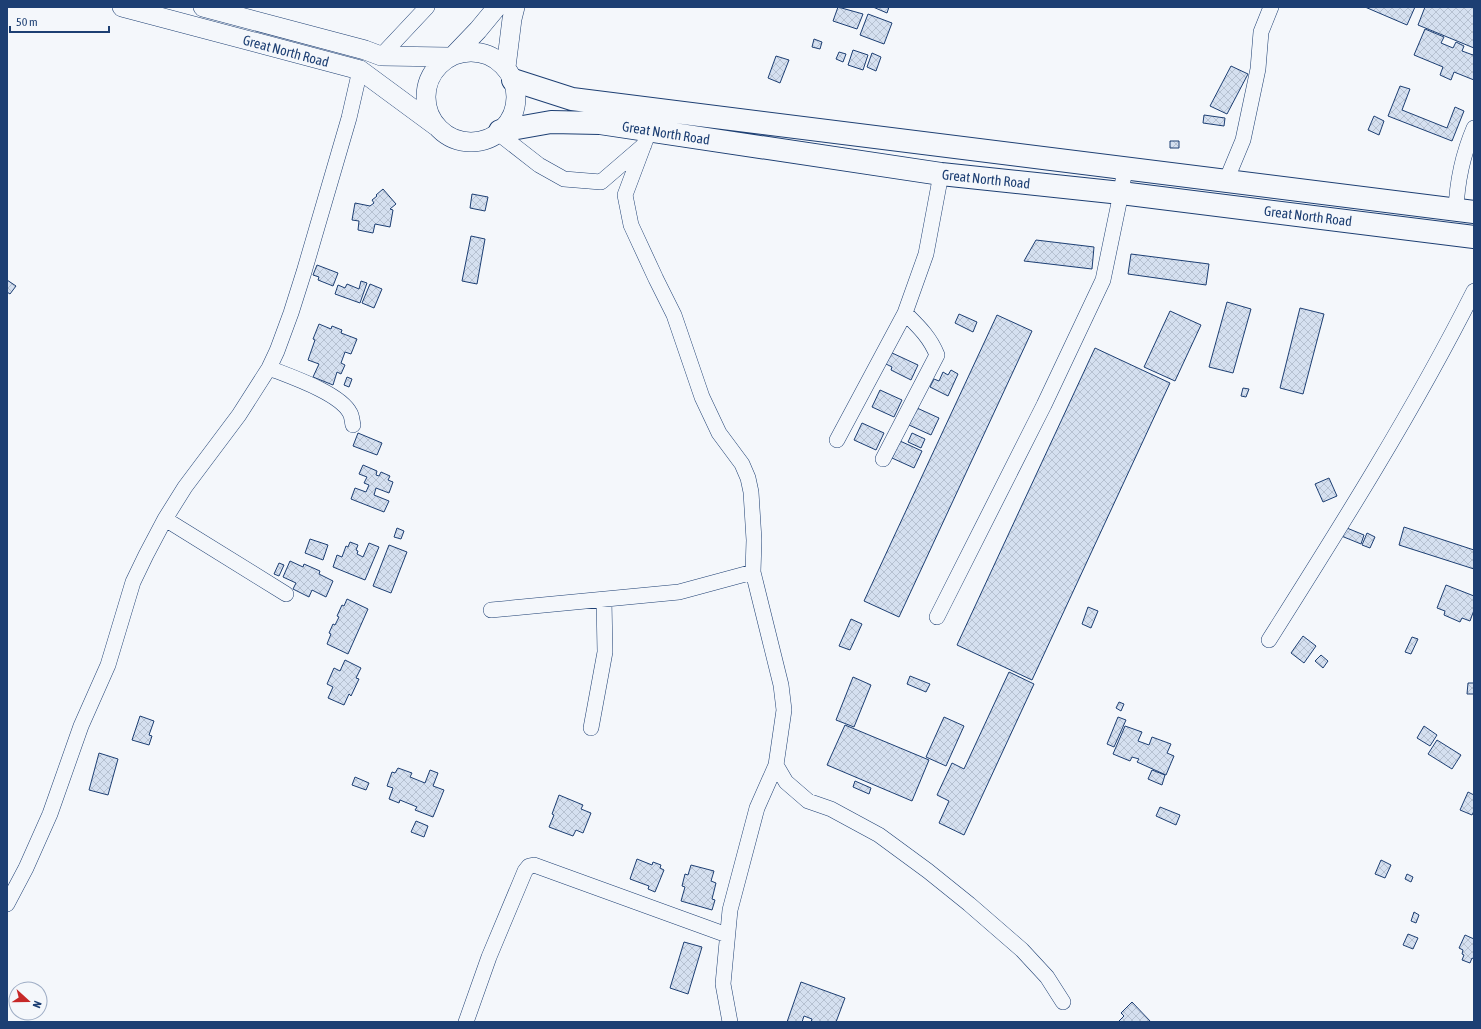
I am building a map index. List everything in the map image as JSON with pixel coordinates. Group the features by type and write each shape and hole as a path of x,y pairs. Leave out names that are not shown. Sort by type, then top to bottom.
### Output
{"highway":[{"name":"Great North Road","path":"509,74 572,99 1465,211"},
{"name":"Great North Road","path":"499,132 551,122 600,123 647,137 942,174 1121,193 1474,237"}],"main road":[{"name":"Great North Road","path":"122,7 360,70 436,126"},
{"name":"Great North Road","path":"203,7 365,50 381,56 452,56"},
{"path":"452,56 463,52 478,52 493,57 509,74 516,93 515,107 509,120 499,132 481,141 462,142 451,138 436,126 426,105 426,89 432,74 437,67 452,56 478,30 497,7"},
{"path":"509,74 512,19 515,7"}],"street":[{"path":"1226,181 1245,133 1258,69 1261,32 1271,7"},
{"path":"381,56 421,10"},
{"path":"7,904 26,868 50,814 81,726 108,665 133,582 146,555 165,519 185,487 239,415 269,368 277,351 300,286 349,118 360,70"},
{"path":"1465,211 1457,196 1461,169 1474,128"},
{"path":"499,132 539,165 564,180 601,182 647,137"},
{"path":"647,137 625,196 630,225 674,315 702,397 719,433 742,464 748,478 751,492 754,540 753,572 781,685 784,710 776,765 757,808 730,910 723,984 730,1022"},
{"path":"937,617 1044,405 1103,280 1125,168"},
{"path":"837,440 905,313 926,254 942,174"},
{"path":"1269,640 1340,527 1420,390 1474,292"},
{"path":"883,459 936,355 932,344 923,331 905,313"},
{"path":"269,368 322,390 338,400 350,412 353,425"},
{"path":"165,519 286,594"},
{"path":"491,610 679,592 753,572"},
{"path":"591,728 605,652 604,600"},
{"path":"776,765 786,782 808,801 831,810 879,835 928,871 969,904 1022,950 1046,976 1063,1002"},
{"path":"466,1022 489,957 525,871 529,866 534,865 727,935"}],"building":[{"path":"838,7 863,14 857,29 833,21"},
{"path":"873,7 889,7 887,13"},
{"path":"1365,7 1415,7 1407,25"},
{"path":"1425,7 1474,7 1474,48 1418,25"},
{"path":"868,14 892,23 884,44 860,35"},
{"path":"1425,29 1444,37 1441,43 1453,48 1456,42 1464,46 1462,51 1473,55 1474,52 1474,80 1454,72 1451,80 1440,75 1443,67 1414,55"},
{"path":"814,39 822,42 820,49 812,47"},
{"path":"853,50 868,55 863,70 848,65"},
{"path":"839,52 846,54 843,62 836,59"},
{"path":"872,53 881,57 876,71 867,67"},
{"path":"776,56 789,60 780,83 768,78"},
{"path":"1231,66 1248,74 1227,114 1210,106"},
{"path":"1400,86 1410,89 1402,110 1447,128 1455,107 1464,111 1452,141 1388,116"},
{"path":"1204,115 1225,118 1224,126 1203,123"},
{"path":"1374,116 1384,121 1379,135 1368,130"},
{"path":"1170,141 1179,141 1179,148 1170,148"},
{"path":"383,189 396,204 390,209 393,210 390,227 375,224 373,233 358,230 359,221 352,220 355,203 370,206 374,203 372,200"},
{"path":"472,194 488,197 485,211 470,208"},
{"path":"471,236 485,239 477,284 462,281"},
{"path":"1036,240 1094,247 1092,269 1024,261"},
{"path":"1131,254 1209,264 1206,285 1128,274"},
{"path":"317,265 338,273 333,286 318,280 319,277 313,275"},
{"path":"7,280 16,286 10,294 7,292"},
{"path":"361,281 367,283 360,303 335,294 338,285 345,288 347,284 359,289"},
{"path":"370,284 382,289 374,308 362,303"},
{"path":"1227,302 1251,309 1233,373 1209,367"},
{"path":"1300,308 1324,314 1303,394 1280,388"},
{"path":"1170,311 1201,325 1175,381 1144,367"},
{"path":"959,314 977,322 973,332 955,323"},
{"path":"997,315 1032,331 899,617 864,601"},
{"path":"319,324 331,329 332,326 342,330 341,333 357,339 351,354 345,352 341,363 345,365 341,374 337,372 333,385 313,377 319,364 308,360 315,340 313,339"},
{"path":"1095,348 1170,383 1032,680 957,645"},
{"path":"890,352 918,365 911,380 891,370 892,367 884,363"},
{"path":"951,370 958,374 948,396 930,387 934,379 939,381 943,372 948,375"},
{"path":"347,377 352,379 349,387 344,385"},
{"path":"1243,388 1249,389 1246,397 1241,396"},
{"path":"880,390 902,400 894,417 872,407"},
{"path":"917,408 939,418 931,435 909,425"},
{"path":"862,423 884,433 876,450 854,440"},
{"path":"358,433 382,443 377,455 353,446"},
{"path":"912,433 925,439 921,448 908,442"},
{"path":"900,441 922,451 914,468 892,458"},
{"path":"363,465 377,471 376,475 379,476 381,472 390,476 388,480 393,482 389,493 376,488 374,495 389,501 384,512 351,499 355,488 366,492 369,485 364,483 367,477 359,474"},
{"path":"1329,478 1337,496 1323,502 1315,484"},
{"path":"1342,526 1364,535 1361,544 1339,535"},
{"path":"1404,527 1474,550 1474,569 1399,545"},
{"path":"397,528 404,531 401,539 394,537"},
{"path":"1367,533 1375,537 1370,548 1362,545"},
{"path":"310,539 328,545 323,560 305,553"},
{"path":"350,542 358,545 356,550 358,551 357,554 363,557 369,543 379,547 365,580 333,567 337,555 342,557 346,546 348,547"},
{"path":"389,545 407,552 391,593 373,586"},
{"path":"290,561 303,567 304,564 320,571 319,574 333,581 326,597 312,590 309,597 293,589 296,583 283,577"},
{"path":"279,563 284,565 279,576 274,574"},
{"path":"1446,585 1474,596 1474,610 1470,621 1462,618 1460,622 1444,615 1445,611 1437,608"},
{"path":"347,599 368,609 348,654 327,644 331,634 329,633 333,624 335,625 342,605 344,606"},
{"path":"1088,607 1098,611 1091,628 1082,624"},
{"path":"851,619 862,624 850,650 839,646"},
{"path":"1303,636 1316,646 1304,663 1291,653"},
{"path":"1412,637 1418,639 1411,654 1405,652"},
{"path":"1321,655 1328,661 1323,668 1315,661"},
{"path":"345,660 361,668 356,678 359,679 351,696 349,694 344,705 328,698 333,687 327,684 334,668 340,671"},
{"path":"1009,672 1034,684 964,835 939,823 949,801 937,795 952,763 964,769"},
{"path":"910,676 930,684 926,692 907,684"},
{"path":"853,677 871,685 854,727 836,720"},
{"path":"1468,683 1474,683 1474,694 1467,694"},
{"path":"1119,702 1124,704 1121,711 1116,708"},
{"path":"140,716 154,721 149,735 152,736 149,745 132,740"},
{"path":"944,717 964,726 946,766 926,757"},
{"path":"1118,717 1126,720 1114,747 1107,744"},
{"path":"845,725 929,760 912,801 827,765"},
{"path":"1125,726 1142,732 1138,741 1149,745 1152,737 1171,744 1167,753 1174,756 1166,775 1137,762 1139,759 1132,757 1130,761 1113,754"},
{"path":"1424,726 1437,735 1430,746 1417,738"},
{"path":"1437,740 1461,755 1452,769 1428,754"},
{"path":"99,753 118,759 108,795 89,790"},
{"path":"398,768 412,773 410,777 425,783 430,770 438,773 433,786 444,790 433,817 415,810 417,807 400,800 399,803 389,799 393,788 387,786 392,772 395,773"},
{"path":"1152,770 1165,775 1162,785 1148,779"},
{"path":"355,777 369,783 366,790 352,785"},
{"path":"855,781 871,788 869,794 853,787"},
{"path":"1468,792 1474,795 1474,811 1472,815 1460,810"},
{"path":"559,795 583,805 581,809 591,813 583,833 576,830 573,836 549,827"},
{"path":"1160,807 1180,815 1176,825 1156,816"},
{"path":"416,821 428,826 424,837 411,832"},
{"path":"637,859 652,865 653,862 661,865 660,868 664,870 655,892 648,889 649,886 630,879"},
{"path":"1381,860 1391,865 1385,878 1375,874"},
{"path":"691,865 714,871 711,881 716,883 712,899 715,900 712,910 681,901 685,887 682,886 685,874 688,875"},
{"path":"1407,874 1413,877 1411,882 1405,879"},
{"path":"1414,912 1419,915 1416,923 1411,921"},
{"path":"1408,934 1418,938 1413,949 1403,945"},
{"path":"1465,935 1474,939 1474,959 1472,958 1470,963 1462,960 1464,955 1462,954 1463,950 1459,948"},
{"path":"684,942 702,947 688,994 670,988"},
{"path":"801,982 845,998 836,1022 811,1022 812,1019 804,1016 802,1022 787,1022"},
{"path":"1132,1002 1151,1022 1118,1022 1124,1016 1121,1013"}]}
